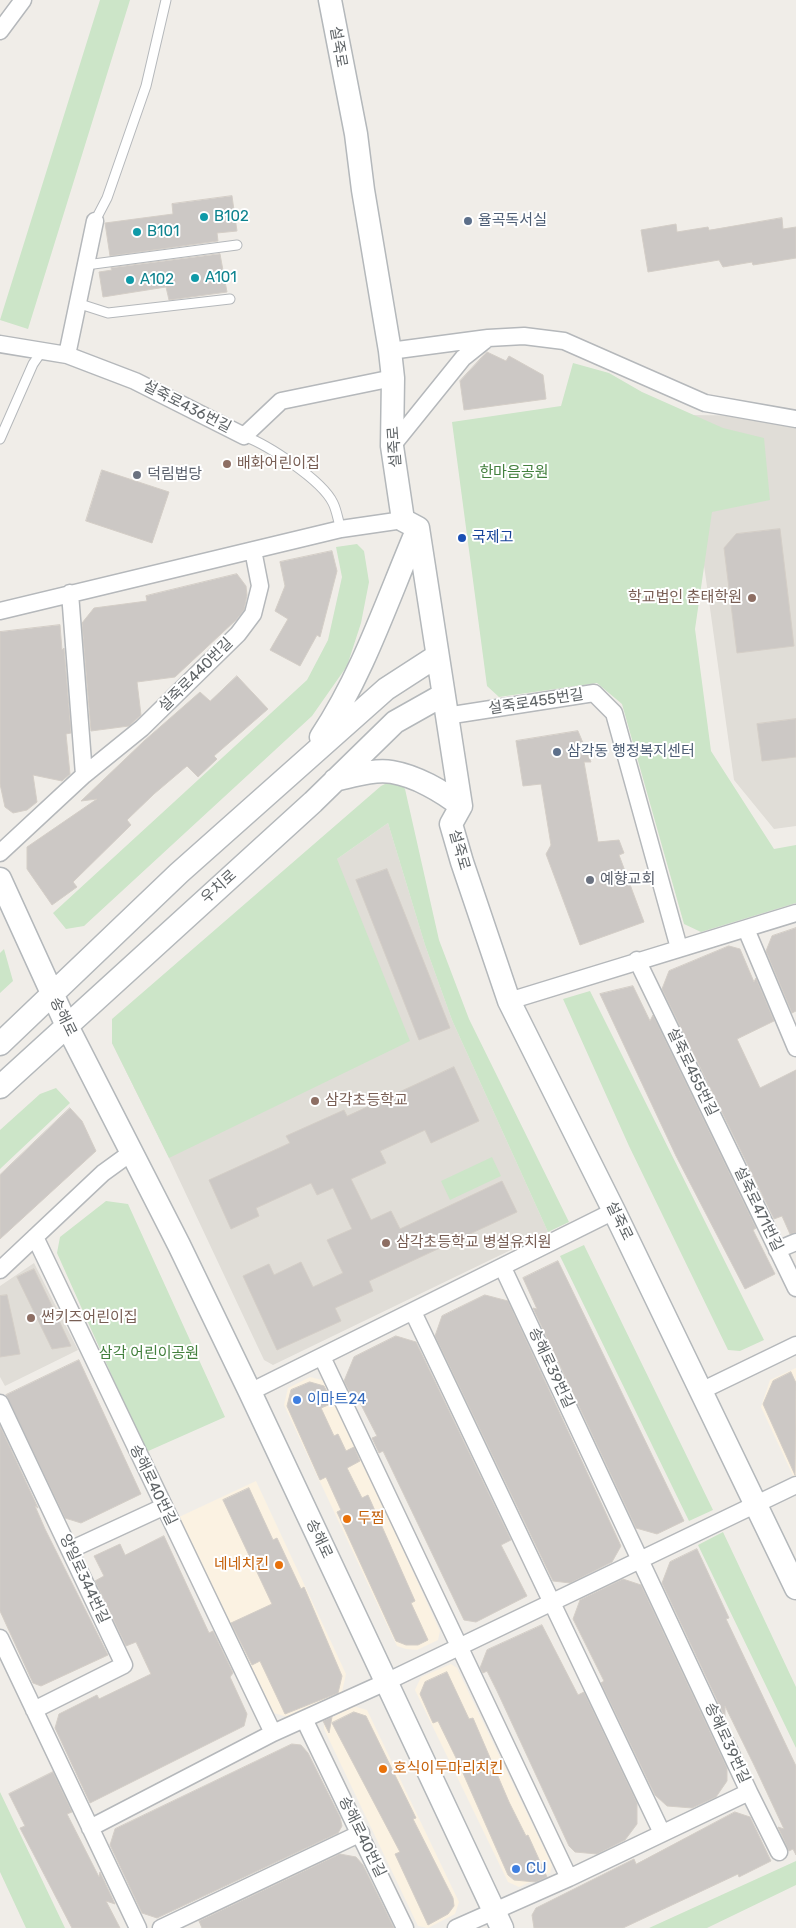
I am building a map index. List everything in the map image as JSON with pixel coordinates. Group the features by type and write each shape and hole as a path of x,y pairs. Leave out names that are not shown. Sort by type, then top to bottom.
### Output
{"street":[{"path":"0,31 23,0"},
{"name":"설죽로","path":"330,0 356,134 363,190 394,378 392,446 437,656 461,806 451,824 509,1001 614,1211 796,1588"},
{"path":"68,355 80,304 95,221"},
{"path":"390,351 488,338 524,336 564,341 705,404 796,419"},
{"path":"392,446 463,358 488,338"},
{"name":"설죽로436번길","path":"0,344 68,355 135,380 244,436 281,401 394,378"},
{"path":"0,611 341,529 410,524 354,676 333,718 306,760"},
{"name":"설죽로440번길","path":"0,854 84,775 142,728 238,634 253,614 260,586 253,550"},
{"path":"70,593 84,775"},
{"path":"0,1044 53,996 179,873 306,760 386,689 437,656"},
{"name":"설죽로455번길","path":"445,706 594,693 614,712 679,948"},
{"name":"우치로","path":"0,1087 334,781 395,722 445,706"},
{"path":"334,781 362,773 392,772 446,794 461,806"},
{"name":"송해로","path":"0,879 67,1026 132,1152 250,1392 498,1919"},
{"path":"509,1001 796,912"},
{"path":"746,929 796,1048"},
{"name":"설죽로455번길","path":"637,960 733,1158"},
{"path":"0,1270 104,1174 132,1152"},
{"name":"설죽로471번길","path":"733,1158 796,1288"},
{"path":"250,1392 503,1268 614,1211"},
{"name":"송해로40번길","path":"35,1237 272,1733"},
{"path":"777,1250 796,1242"},
{"name":"송해로39번길","path":"503,1268 779,1852"},
{"path":"413,1312 662,1833"},
{"path":"702,1391 796,1345"},
{"path":"322,1357 569,1878"},
{"name":"양일로344번길","path":"0,1403 124,1665 34,1710"},
{"path":"90,1828 272,1733 386,1682 796,1485"},
{"path":"70,1550 163,1507"},
{"path":"0,1638 138,1928"},
{"name":"송해로40번길","path":"304,1718 361,1833 405,1928"},
{"name":"송해로39번길","path":"456,1928 498,1919 569,1878 749,1792"},
{"path":"161,1928 361,1833"}],"lane":[{"path":"95,221 107,198 146,86 166,0"},
{"path":"86,265 237,245"},
{"path":"80,304 108,313 230,299"},
{"path":"0,439 33,364 42,351"},
{"path":"244,436 262,443 320,485 333,502 341,529"}],"shaded area":[{"name":"학교법인 춘태학원","path":"683,415 796,416 796,826 774,829 734,780"},
{"name":"삼각초등학교","path":"388,823 425,945 452,1020 548,1232 273,1365 264,1360 169,1158 112,1043 337,859"},
{"name":"썬키즈어린이집","path":"34,1263 78,1350 5,1386 0,1377 0,1286"},
{"path":"796,1368 795,1480 761,1407 770,1380"},
{"path":"310,1377 326,1381 440,1631 438,1640 417,1650 397,1646 284,1405 288,1388"},
{"path":"256,1481 346,1674 342,1692 287,1717 274,1713 179,1517"},
{"path":"451,1664 457,1668 552,1865 550,1873 519,1887 508,1882 415,1690 421,1677"},
{"path":"353,1706 367,1710 459,1902 455,1914 428,1928 418,1926 324,1729 324,1722"}],"green space":[{"path":"100,0 130,0 28,329 0,320"},
{"name":"한마음공원","path":"573,363 609,373 642,392 723,428 764,438 770,500 712,512 695,629 711,751 774,849 796,845 796,903 701,932 684,924 622,704 597,683 499,697 487,686 452,422 561,406"},
{"path":"357,544 364,551 369,582 361,623 347,666 312,716 84,926 66,929 53,913 307,680 328,640 342,577 336,547"},
{"path":"399,777 405,789 439,940 469,1019 569,1222 548,1232 452,1020 425,945 388,823 337,859 410,1041 169,1158 112,1043 112,1019 381,786"},
{"path":"4,949 13,981 0,993 0,953"},
{"path":"590,991 764,1340 740,1351 728,1350 629,1146 563,999"},
{"path":"56,1088 70,1103 0,1169 0,1130 40,1094"},
{"path":"492,1157 501,1176 450,1200 441,1181"},
{"name":"삼각 어린이공원","path":"106,1201 128,1204 225,1417 146,1452 57,1253 60,1237"},
{"path":"584,1245 713,1510 689,1521 560,1256"},
{"path":"723,1532 796,1687 796,1748 698,1545"},
{"path":"0,1792 65,1928 26,1928 0,1872"},
{"path":"796,1861 796,1885 707,1928 649,1928"}],"building":[{"path":"232,196 237,231 217,233 218,241 110,256 105,223 173,214 172,204"},
{"path":"782,218 783,229 796,227 796,258 753,265 752,262 723,267 719,260 648,272 641,230 676,224 677,232 708,227 709,230"},
{"path":"220,254 227,292 169,300 166,287 103,297 99,272 112,270 111,268"},
{"path":"487,352 506,361 509,356 543,375 546,399 464,410 460,381"},
{"path":"102,470 169,492 152,543 86,521"},
{"path":"780,529 794,646 737,653 724,548 736,534"},
{"path":"332,551 337,571 320,637 317,635 300,666 270,650 288,619 275,611 285,586 280,562"},
{"path":"237,574 246,586 247,595 244,610 236,620 175,677 137,682 141,715 129,726 91,731 82,623 94,608 147,601 146,596"},
{"path":"60,625 62,650 64,648 71,733 66,734 70,774 62,781 33,775 37,802 27,810 13,813 5,807 0,784 0,632"},
{"path":"237,676 268,709 214,756 217,759 198,777 187,766 154,794 127,820 131,825 73,882 77,887 52,905 27,869 27,847 97,799 81,801 144,741 200,692 210,701"},
{"path":"796,719 796,757 762,761 757,724"},
{"path":"578,731 591,762 584,762 598,842 619,840 624,853 619,855 644,922 580,945 546,854 551,845 541,784 523,786 516,741"},
{"path":"387,869 450,1028 419,1040 356,880"},
{"path":"796,928 796,1011 792,1013 766,951 772,936"},
{"path":"729,946 740,949 754,982 756,978 774,1021 737,1039 760,1088 796,1070 796,1232 790,1234 782,1216 774,1219 662,989 669,971"},
{"path":"633,986 650,1021 653,1015 756,1228 753,1230 775,1274 745,1289 676,1156 600,994"},
{"path":"454,1067 479,1121 431,1143 425,1130 380,1151 386,1163 351,1179 371,1220 391,1211 400,1229 502,1181 517,1212 369,1281 373,1291 335,1308 341,1321 277,1350 243,1276 269,1264 274,1275 301,1262 313,1287 343,1273 327,1240 352,1229 333,1188 317,1195 311,1183 256,1208 259,1216 231,1229 209,1180 290,1143 286,1136 344,1110 347,1116"},
{"path":"70,1108 82,1121 96,1151 0,1239 0,1175"},
{"path":"558,1261 684,1521 657,1534 636,1528 533,1308 537,1309 523,1278"},
{"path":"34,1269 71,1346 52,1349 17,1277"},
{"path":"7,1295 20,1354 0,1357 0,1296"},
{"path":"485,1295 508,1301 621,1546 612,1562 570,1583 553,1581 435,1336 442,1316"},
{"path":"396,1336 416,1342 511,1540 501,1545 527,1596 476,1622 464,1620 383,1451 379,1453 372,1438 377,1436 355,1393 351,1395 344,1381 354,1357"},
{"path":"79,1360 141,1494 81,1523 65,1518 6,1395"},
{"path":"791,1372 796,1383 795,1475 763,1404 773,1381"},
{"path":"310,1382 324,1386 333,1403 321,1408 334,1436 338,1434 346,1451 354,1447 360,1461 347,1468 362,1498 368,1495 415,1601 411,1603 428,1640 418,1645 406,1645 396,1641 337,1512 341,1510 326,1477 320,1480 287,1406 291,1390"},
{"path":"0,1426 38,1508 35,1506 45,1529 108,1655 41,1686 33,1683 0,1611"},
{"path":"249,1488 273,1540 277,1538 301,1589 304,1587 342,1676 338,1693 285,1714 260,1661 252,1665 231,1623 272,1604 223,1500"},
{"path":"164,1536 209,1633 213,1631 233,1673 230,1677 247,1714 244,1726 90,1803 55,1728 59,1714 97,1695 99,1699 151,1674 136,1642 126,1646 95,1581 104,1576 94,1556 120,1544 125,1555"},
{"path":"697,1549 729,1618 726,1619 796,1766 796,1855 793,1849 789,1851 778,1827 784,1829 755,1767 725,1706 725,1717 662,1583 670,1562"},
{"path":"623,1579 641,1585 727,1768 727,1781 716,1797 692,1808 667,1806 655,1795 601,1683 604,1681 573,1619 580,1600"},
{"path":"542,1625 578,1695 584,1692 637,1803 637,1824 625,1840 597,1854 575,1852 569,1846 487,1671 483,1673 480,1668 487,1650"},
{"path":"447,1672 469,1719 473,1718 509,1802 526,1836 528,1835 547,1877 536,1882 514,1880 508,1875 438,1721 433,1723 420,1694 425,1682"},
{"path":"354,1712 366,1716 416,1818 413,1819 453,1898 454,1906 448,1914 428,1925 395,1854 400,1852 332,1723"},
{"path":"332,1717 329,1733 323,1721"},
{"path":"292,1744 301,1745 308,1753 340,1817 342,1826 338,1833 157,1918 142,1913 110,1845 115,1829"},
{"path":"53,1772 72,1812 67,1814 99,1877 100,1872 115,1904 106,1901 120,1928 72,1928 20,1828 25,1826 9,1794"},
{"path":"735,1812 750,1817 771,1861 739,1877 738,1874 623,1928 534,1928 532,1915 536,1908 634,1859 636,1864"},
{"path":"340,1854 356,1857 363,1865 394,1928 202,1928 199,1921"}],"place":[{"name":"B102","path":"204,217"},
{"name":"율곡독서실","path":"468,221"},
{"name":"B101","path":"137,232"},
{"name":"A101","path":"195,278"},
{"name":"A102","path":"130,280"},
{"name":"배화어린이집","path":"227,464"},
{"name":"덕림법당","path":"137,475"},
{"name":"국제고","path":"462,538"},
{"name":"학교법인 춘태학원","path":"752,598"},
{"name":"삼각동 행정복지센터","path":"557,752"},
{"name":"예향교회","path":"590,880"},
{"name":"삼각초등학교","path":"315,1101"},
{"name":"삼각초등학교 병설유치원","path":"386,1243"},
{"name":"썬키즈어린이집","path":"31,1318"},
{"name":"이마트24","path":"297,1400"},
{"name":"두찜","path":"347,1519"},
{"name":"네네치킨","path":"279,1565"},
{"name":"호식이두마리치킨","path":"383,1769"},
{"name":"CU","path":"516,1869"}]}
